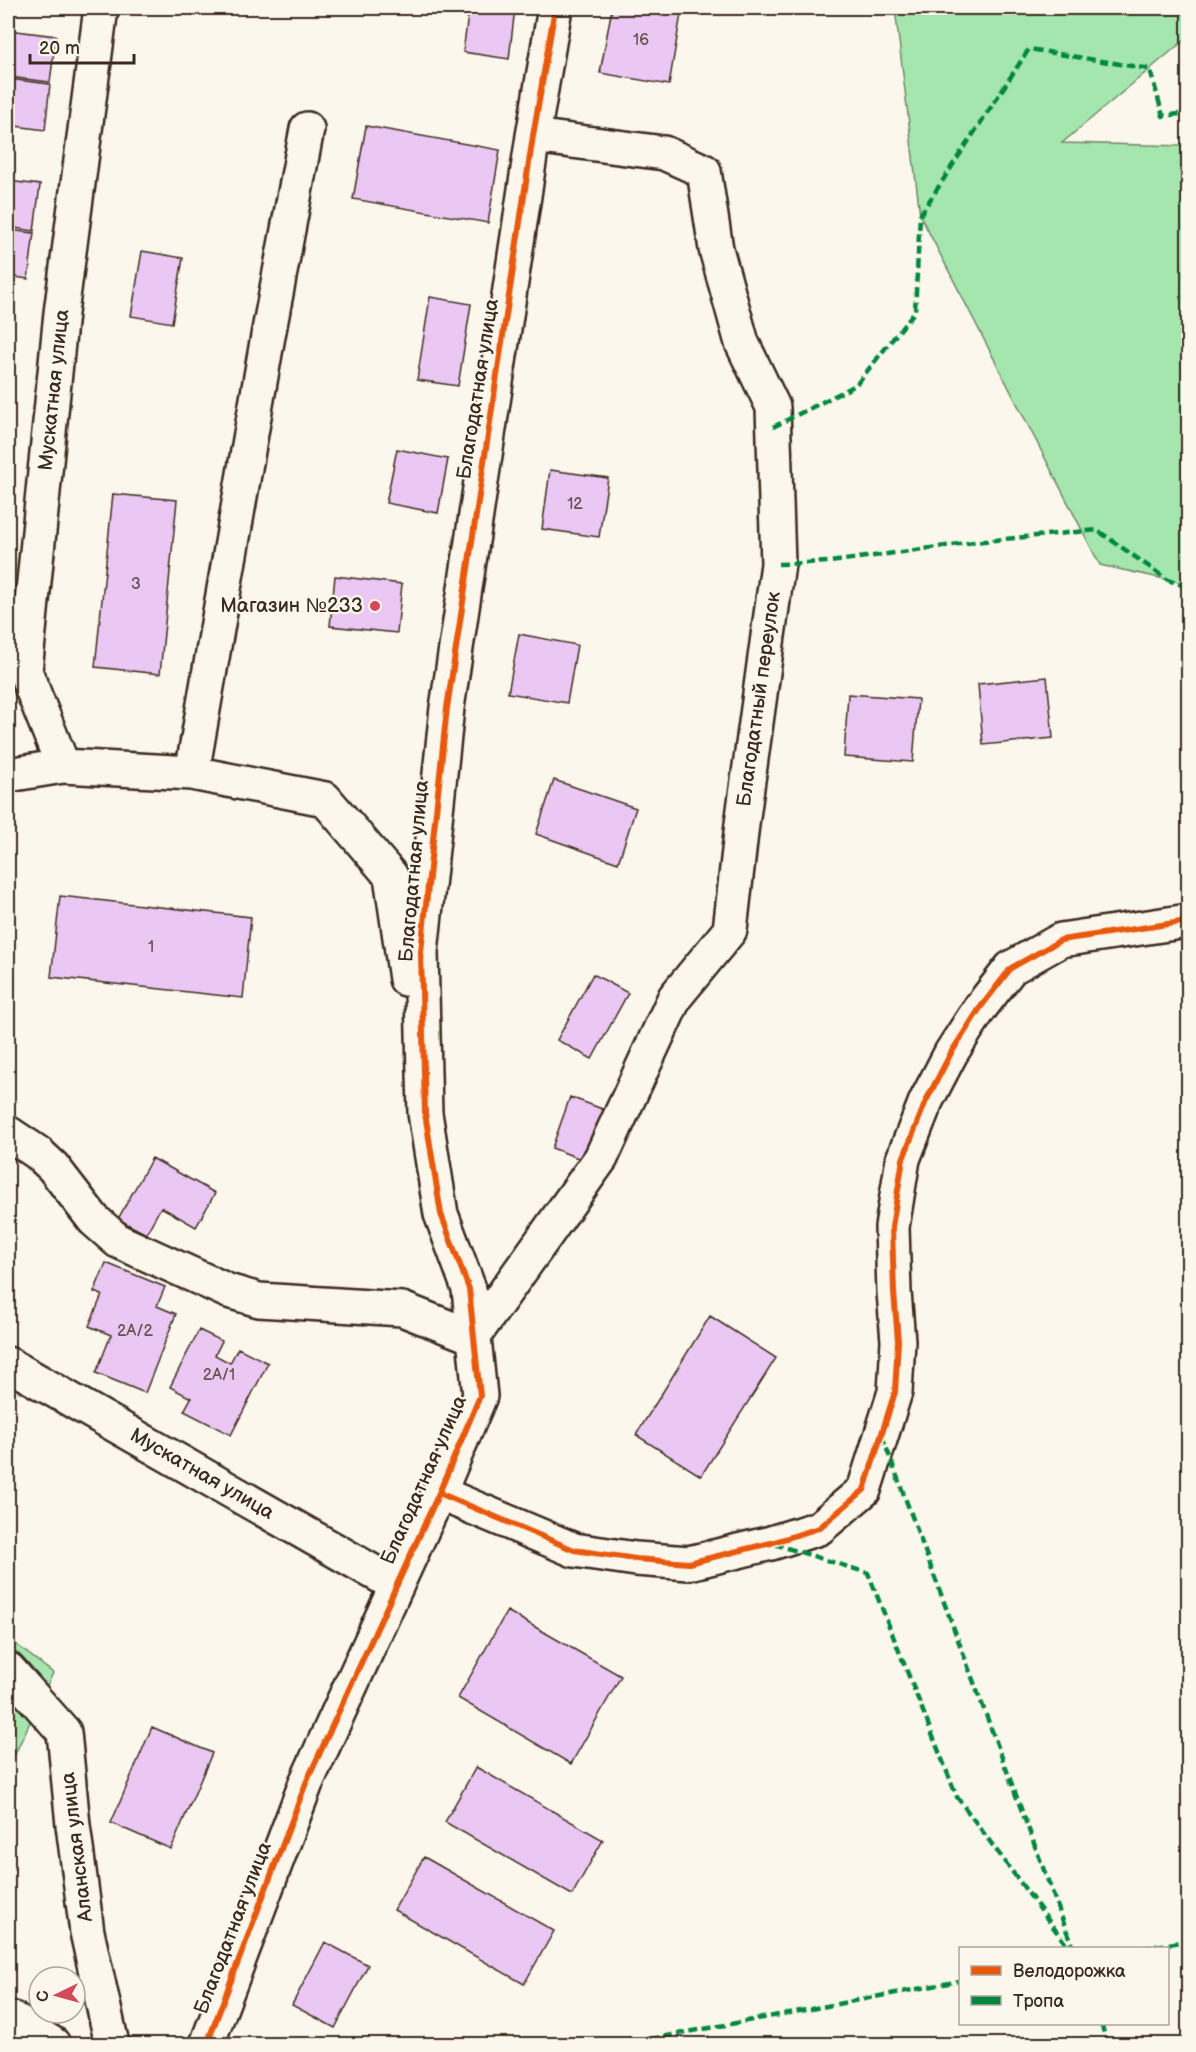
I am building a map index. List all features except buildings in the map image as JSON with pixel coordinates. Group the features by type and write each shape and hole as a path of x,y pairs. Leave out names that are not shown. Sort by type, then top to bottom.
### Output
{"street":[{"name":"Мускатная улица","path":"63,766 25,671 61,313 101,8"},
{"name":"Благодатная улица","path":"207,2044 306,1783 439,1493 480,1396 468,1289 441,1214 426,1113 421,952 450,684 533,136 555,8"},
{"path":"192,773 268,336 307,129"},
{"name":"Благодатный переулок","path":"473,1338 601,1158 675,997 730,930 742,824 778,564 773,407 742,343 716,249 704,171 664,153 533,136"},
{"path":"8,775 63,766 192,773 325,799 391,876 426,1113"},
{"path":"439,1493 574,1550 636,1559 689,1563 771,1544 819,1528 864,1490 895,1392 898,1341 892,1227 903,1159 926,1101 951,1053 980,1008 1011,968 1030,956 1061,940 1188,921"},
{"path":"8,1132 46,1160 94,1220 118,1240 228,1291 259,1300 402,1309 473,1338"},
{"name":"Мускатная улица","path":"8,1364 396,1585"},
{"name":"Аланская улица","path":"8,1669 64,1732 87,1932 112,2044"},
{"path":"8,2022 11,2018 53,2044"}],"green space":[{"path":"895,8 1188,8 1188,37 1062,143 1188,146 1188,584 1100,565 920,215"},
{"path":"8,1638 53,1673 8,1769"}],"marked path":[{"path":"773,427 856,385 915,311 920,215 1029,49 1150,69 1163,116 1188,113"},
{"path":"778,564 830,562 974,542 1097,530 1168,580 1188,587"},
{"path":"882,1436 1073,1947"},
{"path":"774,1544 868,1573 957,1797 1068,1947"},
{"path":"1149,1947 1188,1941"},
{"path":"624,2044 959,1981"},
{"path":"1101,2025 1108,2044"}],"cycle path":[{"path":"207,2044 306,1783 439,1493 480,1396 469,1289 441,1214 425,1113 421,952 447,708 533,136 555,8"},
{"path":"439,1493 574,1550 636,1559 689,1563 771,1543 819,1528 864,1490 895,1392 898,1341 892,1227 903,1159 926,1101 951,1053 980,1008 1011,968 1061,940 1188,921"}],"place":[{"name":"Магазин №233","path":"375,606"}]}
